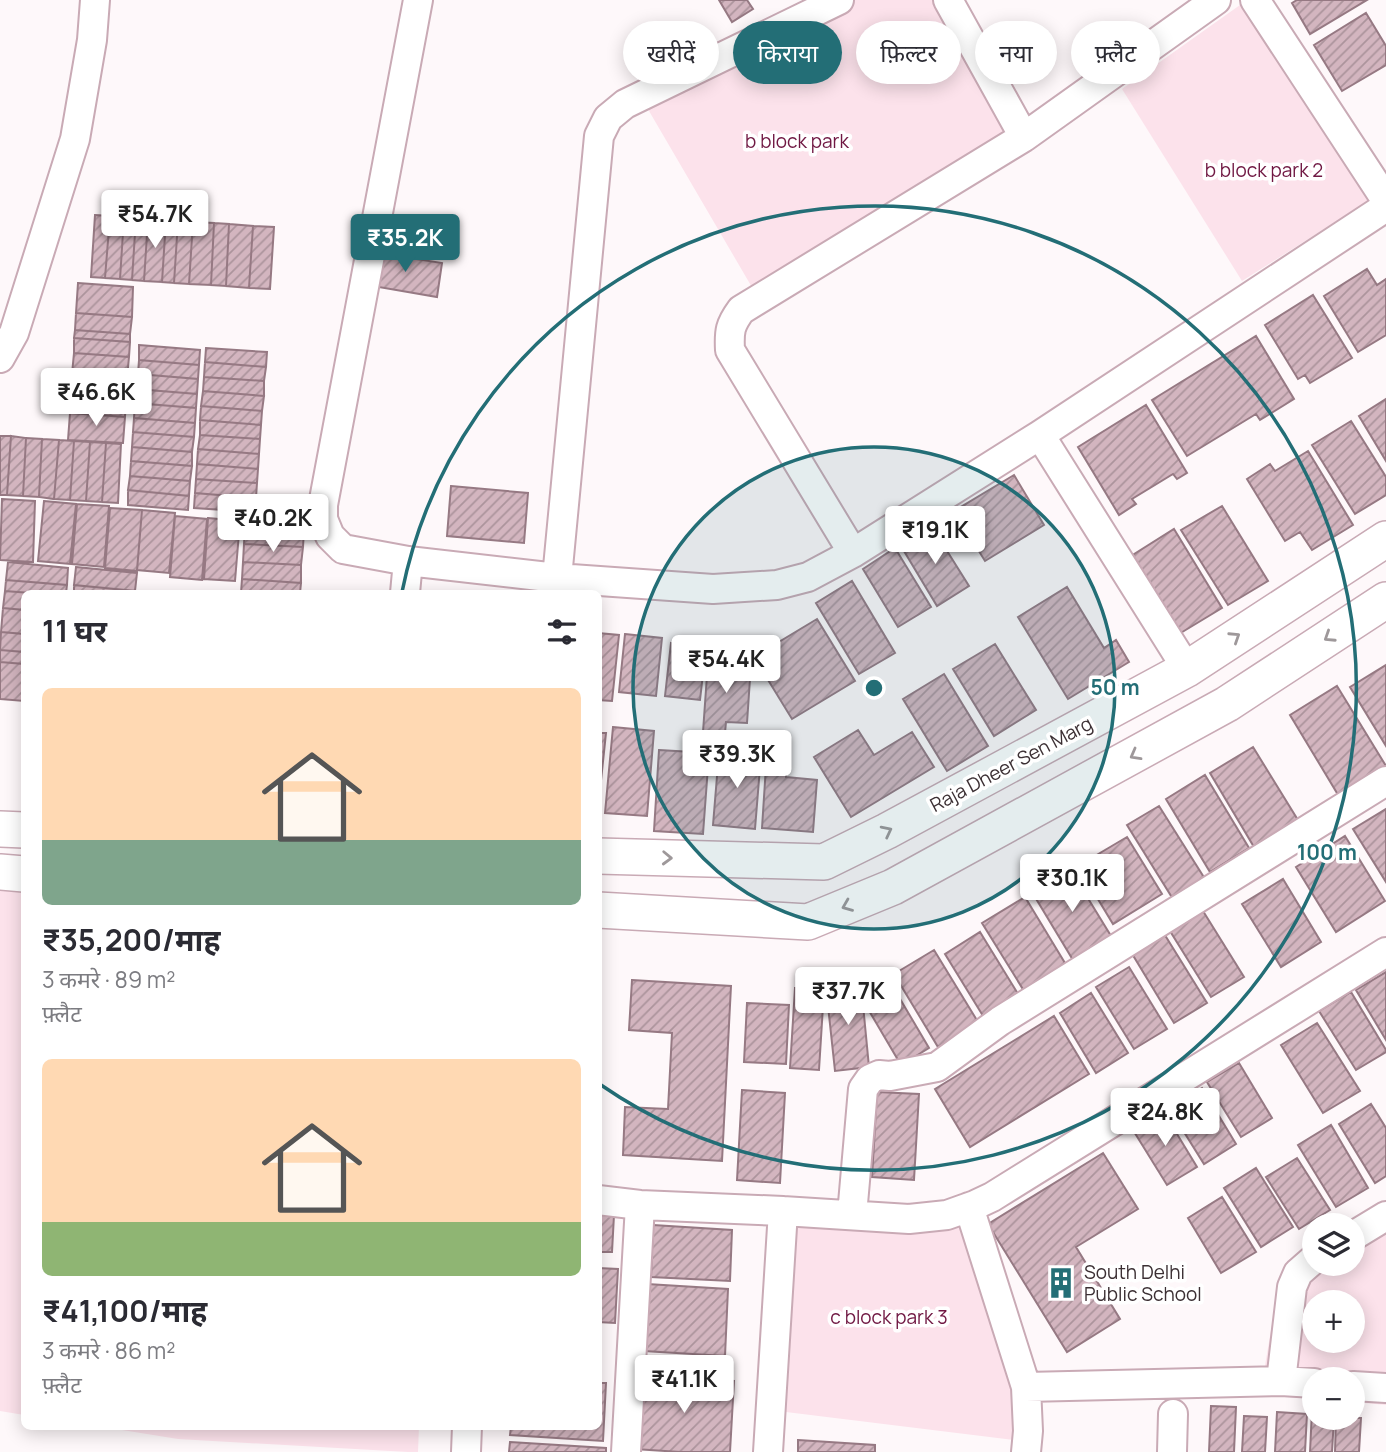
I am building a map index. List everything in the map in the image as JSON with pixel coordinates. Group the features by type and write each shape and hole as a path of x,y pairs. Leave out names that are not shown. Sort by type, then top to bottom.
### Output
{"street":[{"path":"0,358 14,333 75,139 92,40 95,0"},
{"path":"418,0 323,505 323,519 330,536 343,549 408,561 558,578 713,589 777,585 808,577 853,553 1040,435 1386,208"},
{"path":"558,578 599,136 608,118 625,104 839,0"},
{"path":"948,0 1024,137"},
{"path":"853,553 730,350 729,332 734,320 741,310 1024,137 1216,0"},
{"path":"1255,0 1386,200"},
{"path":"1040,435 1187,669"},
{"name":"Raja Dheer Sen Marg","path":"602,856 824,862 887,831 1187,669 1386,539"},
{"path":"405,590 408,561"},
{"path":"602,910 808,922 893,887 1227,705 1386,600"},
{"path":"852,1215 863,1089 870,1079 879,1075 890,1076 937,1067 1000,1021 1386,781"},
{"path":"0,829 21,830"},
{"path":"0,872 21,874"},
{"path":"602,1200 640,1205 909,1219 947,1215 992,1197 1386,952"},
{"path":"626,1452 640,1205"},
{"path":"970,1207 1026,1387 1026,1452"},
{"path":"768,1452 783,1211"},
{"path":"1365,1229 1386,1216"},
{"path":"1281,1381 1292,1287 1302,1270"},
{"path":"1026,1387 1302,1382"},
{"path":"1365,1387 1386,1388"},
{"path":"1172,1414 1172,1452"},
{"path":"466,1452 467,1430"}],"green space":[{"name":"b block park","path":"818,0 958,0 975,29 975,84 1008,84 1030,122 760,301 642,99 669,84 719,84 719,56 733,48 733,84 842,84 842,21 781,21"},
{"name":"b block park 2","path":"1247,0 1373,198 1242,281 1122,89 1129,84 1160,84 1160,62"},
{"path":"0,885 21,887 21,1414 0,1411"},
{"path":"1386,1202 1386,1405 1365,1403 1365,1367 1302,1367 1302,1398 1260,1395 1280,1277 1302,1259 1302,1276 1365,1276 1365,1217"},
{"name":"c block park 3","path":"960,1210 1026,1387 1022,1441 786,1412 783,1211"},
{"path":"122,1430 419,1430 418,1452 178,1439"}],"building":[{"path":"719,0 747,0 753,9 732,22"},
{"path":"1297,0 1367,0 1310,34 1292,3"},
{"path":"1366,13 1386,46 1386,65 1342,91 1314,45"},
{"path":"95,215 110,216 105,278 91,277"},
{"path":"110,216 124,217 120,279 105,278"},
{"path":"124,217 136,218 132,280 120,279"},
{"path":"136,218 148,219 144,281 132,280"},
{"path":"148,219 166,220 162,282 144,281"},
{"path":"166,220 178,221 174,283 162,282"},
{"path":"178,221 193,222 189,284 174,283"},
{"path":"193,222 214,223 211,285 189,284"},
{"path":"214,223 229,224 226,286 211,285"},
{"path":"229,224 253,226 249,288 226,286"},
{"path":"253,226 274,227 270,289 249,288"},
{"path":"372,252 442,263 437,297 367,285"},
{"path":"1367,269 1377,285 1386,279 1386,335 1358,352 1324,296"},
{"path":"78,283 133,287 132,317 76,313"},
{"path":"1313,295 1352,358 1310,383 1305,375 1298,379 1265,325"},
{"path":"76,313 132,317 130,334 75,330"},
{"path":"75,330 130,334 130,342 74,338"},
{"path":"1256,336 1294,399 1260,420 1256,414 1187,456 1152,400"},
{"path":"74,338 130,342 129,357 74,353"},
{"path":"139,345 200,350 199,365 139,360"},
{"path":"206,348 267,352 266,367 205,362"},
{"path":"74,353 129,357 127,378 72,374"},
{"path":"139,360 199,365 198,379 138,374"},
{"path":"205,362 266,367 264,381 204,377"},
{"path":"72,374 127,378 126,400 71,396"},
{"path":"138,374 198,379 197,394 136,389"},
{"path":"204,377 264,381 264,396 203,391"},
{"path":"136,389 197,394 196,408 135,403"},
{"path":"203,391 264,396 262,411 201,406"},
{"path":"71,396 126,400 125,417 70,413"},
{"path":"1386,399 1386,461 1359,416"},
{"path":"135,403 196,408 195,423 134,418"},
{"path":"1146,405 1187,473 1177,479 1173,474 1132,499 1136,504 1119,515 1078,447"},
{"path":"201,406 262,411 261,425 200,420"},
{"path":"70,413 125,417 123,443 68,440"},
{"path":"134,418 195,423 194,437 133,432"},
{"path":"200,420 261,425 260,439 200,435"},
{"path":"1351,421 1386,477 1386,495 1355,514 1312,445"},
{"path":"133,432 194,437 192,452 132,447"},
{"path":"200,435 260,439 259,454 198,449"},
{"path":"0,436 11,436 7,495 0,495"},
{"path":"11,436 26,438 23,496 7,495"},
{"path":"26,438 42,439 39,497 23,496"},
{"path":"42,439 59,440 54,499 39,497"},
{"path":"59,440 74,441 70,500 54,499"},
{"path":"74,441 90,442 86,501 70,500"},
{"path":"90,442 106,443 102,502 86,501"},
{"path":"106,443 121,444 118,503 102,502"},
{"path":"132,447 192,452 192,466 131,461"},
{"path":"198,449 259,454 258,469 197,464"},
{"path":"1308,451 1353,525 1312,550 1300,532 1285,541 1247,479 1270,464 1275,471"},
{"path":"131,461 192,466 190,481 130,476"},
{"path":"197,464 258,469 257,483 196,479"},
{"path":"1014,475 1044,525 985,561 954,511"},
{"path":"130,476 190,481 189,496 128,490"},
{"path":"196,479 257,483 256,498 195,493"},
{"path":"451,486 528,493 524,543 447,536"},
{"path":"128,490 189,496 188,510 128,505"},
{"path":"195,493 256,498 254,512 194,508"},
{"path":"2,499 35,501 33,562 0,560"},
{"path":"44,501 76,504 70,564 38,561"},
{"path":"77,504 109,506 104,567 72,564"},
{"path":"1222,506 1268,581 1228,605 1181,530"},
{"path":"110,508 142,510 137,571 105,568"},
{"path":"142,510 175,513 169,573 137,570"},
{"path":"175,516 207,519 202,580 170,577"},
{"path":"208,518 240,521 235,581 204,579"},
{"path":"245,526 304,530 303,547 244,544"},
{"path":"932,527 969,586 937,606 901,546"},
{"path":"1174,529 1222,608 1179,634 1131,556"},
{"path":"244,544 303,547 301,565 243,562"},
{"path":"895,548 931,607 898,627 863,569"},
{"path":"8,562 68,568 67,585 6,580"},
{"path":"243,562 301,565 301,583 242,579"},
{"path":"76,567 137,573 135,590 74,585"},
{"path":"242,579 301,583 300,590 241,590"},
{"path":"6,580 67,585 66,590 5,591"},
{"path":"852,581 895,653 859,674 816,603"},
{"path":"74,585 125,590 74,590"},
{"path":"1067,587 1104,648 1116,640 1129,662 1068,699 1018,617"},
{"path":"5,591 21,592 21,610 3,608"},
{"path":"3,608 21,610 21,634 1,632"},
{"path":"817,619 855,681 792,719 754,657"},
{"path":"1,632 21,634 21,652 0,650"},
{"path":"602,633 619,635 612,701 602,700"},
{"path":"625,634 662,638 656,696 619,692"},
{"path":"671,643 706,648 700,700 665,696"},
{"path":"995,644 1036,710 994,736 953,669"},
{"path":"0,650 21,652 21,664 0,662"},
{"path":"708,661 751,664 747,723 726,722 725,733 703,732"},
{"path":"0,662 21,664 21,701 0,699"},
{"path":"1386,665 1386,746 1350,687"},
{"path":"944,674 988,746 947,771 903,699"},
{"path":"1337,686 1386,766 1386,770 1340,798 1290,715"},
{"path":"613,727 654,731 647,816 605,813"},
{"path":"858,730 874,755 912,732 934,767 851,817 814,757"},
{"path":"602,733 606,733 602,771"},
{"path":"1253,747 1301,825 1257,852 1210,773"},
{"path":"659,750 709,753 703,834 654,831"},
{"path":"719,752 761,755 755,829 713,825"},
{"path":"766,766 786,767 786,777 817,780 813,832 762,828"},
{"path":"1205,775 1249,848 1210,872 1166,799"},
{"path":"1159,806 1205,879 1173,899 1127,825"},
{"path":"1386,809 1386,882 1353,829"},
{"path":"1345,836 1385,901 1336,932 1296,867"},
{"path":"1127,837 1162,894 1113,924 1078,866"},
{"path":"1070,869 1111,936 1073,960 1032,892"},
{"path":"1283,879 1321,942 1281,967 1242,904"},
{"path":"1025,897 1071,973 1029,999 982,923"},
{"path":"1203,911 1244,977 1211,997 1170,931"},
{"path":"980,932 1023,1002 988,1024 945,954"},
{"path":"1163,932 1207,1003 1174,1023 1131,952"},
{"path":"934,950 978,1022 938,1047 894,974"},
{"path":"1129,967 1167,1029 1134,1049 1096,987"},
{"path":"1386,972 1386,1040 1356,990"},
{"path":"632,980 731,986 722,1161 623,1155 625,1107 668,1109 672,1033 629,1030"},
{"path":"861,984 869,1067 835,1071 826,987"},
{"path":"795,988 824,990 819,1070 790,1068"},
{"path":"896,992 929,1048 901,1065 868,1009"},
{"path":"1351,992 1386,1050 1356,1070 1319,1011"},
{"path":"1091,993 1128,1053 1096,1073 1060,1013"},
{"path":"747,1003 789,1005 786,1064 744,1062"},
{"path":"1054,1016 1089,1074 970,1147 935,1089"},
{"path":"1317,1023 1360,1091 1323,1113 1281,1045"},
{"path":"1239,1063 1272,1118 1241,1137 1207,1082"},
{"path":"1202,1088 1236,1144 1204,1164 1169,1108"},
{"path":"742,1090 785,1093 780,1183 737,1180"},
{"path":"877,1092 919,1094 914,1180 872,1177"},
{"path":"1371,1104 1386,1128 1386,1176 1375,1183 1339,1124"},
{"path":"1163,1111 1197,1167 1167,1185 1133,1130"},
{"path":"1331,1125 1368,1188 1336,1207 1298,1145"},
{"name":"South Delhi Public School","path":"1103,1153 1138,1209 1076,1247 1120,1319 1067,1352 988,1224"},
{"path":"1297,1158 1330,1210 1325,1213 1302,1213 1302,1227 1299,1229 1266,1177"},
{"path":"1256,1168 1293,1227 1261,1247 1224,1188"},
{"path":"1222,1197 1256,1252 1221,1273 1188,1218"},
{"path":"602,1214 614,1215 612,1252 602,1252"},
{"path":"653,1225 732,1230 730,1281 651,1277"},
{"path":"602,1268 618,1269 615,1323 602,1322"},
{"path":"647,1284 728,1289 725,1356 644,1351"},
{"path":"638,1375 734,1381 730,1452 635,1449"},
{"path":"602,1383 606,1383 603,1441 510,1435 511,1430 602,1430"},
{"path":"1211,1406 1236,1407 1234,1452 1209,1452"},
{"path":"1277,1412 1302,1414 1302,1430 1306,1430 1305,1452 1275,1452"},
{"path":"1244,1416 1267,1417 1265,1452 1242,1452"},
{"path":"1311,1430 1333,1430 1332,1452 1310,1452"},
{"path":"1336,1430 1360,1430 1359,1452 1335,1452"},
{"path":"798,1440 875,1445 875,1452 798,1452"},
{"path":"510,1442 606,1448 606,1452 509,1452"}],"place":[{"name":"South Delhi Public School","path":"1061,1283"}]}
